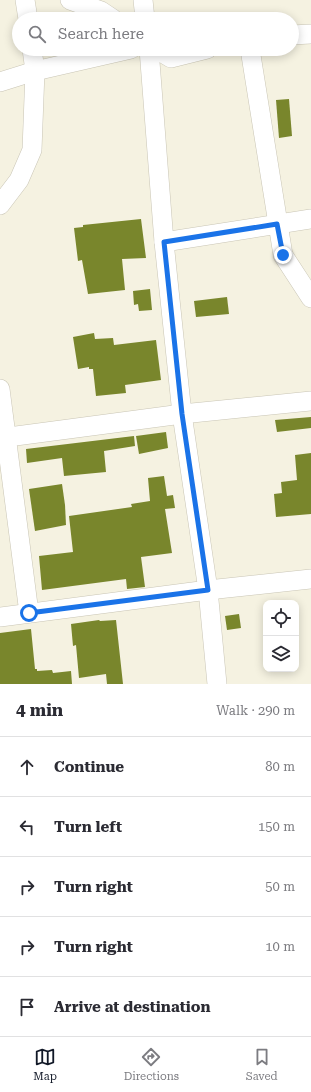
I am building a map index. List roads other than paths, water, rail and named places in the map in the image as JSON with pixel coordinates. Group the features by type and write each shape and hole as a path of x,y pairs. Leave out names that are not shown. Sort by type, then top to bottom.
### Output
{"street":[{"path":"25,0 27,12"},
{"path":"70,0 103,12"},
{"path":"143,0 145,12"},
{"path":"299,35 311,34"},
{"path":"0,205 19,180 32,150 34,71 33,56"},
{"path":"0,82 34,71 100,56"},
{"path":"150,56 164,242 182,414 208,590 218,684"},
{"path":"168,56 172,58 180,56"},
{"path":"251,56 283,255 311,298"},
{"path":"164,242 311,220"},
{"path":"0,389 3,437 29,613"},
{"path":"3,437 182,414 311,401"},
{"path":"0,617 208,590 311,579"}]}
